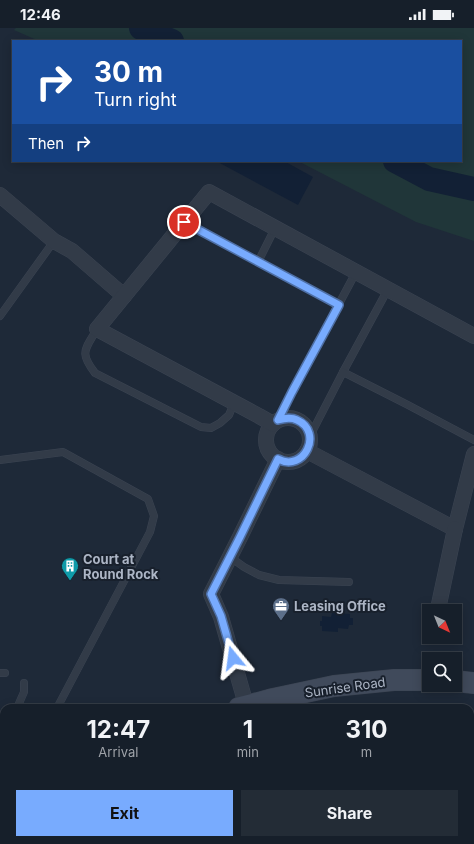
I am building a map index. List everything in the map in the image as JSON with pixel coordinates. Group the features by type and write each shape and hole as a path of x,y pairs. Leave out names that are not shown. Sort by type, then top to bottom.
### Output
{"main road":[{"name":"Sunrise Road","path":"257,704 334,686 394,680 422,680"},
{"path":"462,682 474,683"}],"street":[{"path":"276,422 259,416 96,329 209,192 474,336"},
{"path":"0,195 54,241 72,251 124,296"},
{"path":"287,418 293,418 299,421 308,430 310,436 310,442 306,451 300,458 290,462 278,459 270,453 266,442 268,432 276,422 287,418"},
{"path":"306,451 455,529"},
{"path":"439,604 455,529 474,454"},
{"path":"243,704 221,616 211,594 278,459"}],"lane":[{"path":"184,222 339,305"},
{"path":"258,262 275,228"},
{"path":"0,316 54,241"},
{"path":"276,422 356,272"},
{"path":"310,436 388,289"},
{"path":"96,329 84,354 88,364 95,373 201,427 211,428 220,423 229,414 234,403"},
{"path":"343,372 474,440"},
{"path":"0,460 63,452 148,499 154,516 150,532 59,704"},
{"path":"230,557 244,568 259,575 279,580 349,582"},
{"path":"19,704 24,692 24,682"}],"green space":[{"path":"16,28 474,28 474,241 416,222 300,162 462,162 462,40 37,40 14,30"}],"water":[{"path":"218,162 286,162 313,177 298,205"},
{"path":"332,613 350,614 350,618 353,618 353,625 349,625 348,629 338,628 338,632 322,631 320,621 322,621 322,616 331,617"}],"waterway":[{"path":"141,28 170,40"},
{"path":"397,162 429,179 474,189"}],"place":[{"name":"Court at Round Rock","path":"70,581"},
{"name":"Leasing Office","path":"281,621"}],"route":[{"path":"184,222 339,305 278,420 293,418 304,425 310,436 308,449 300,458 290,462 278,459 211,594 221,616 233,658"}]}
